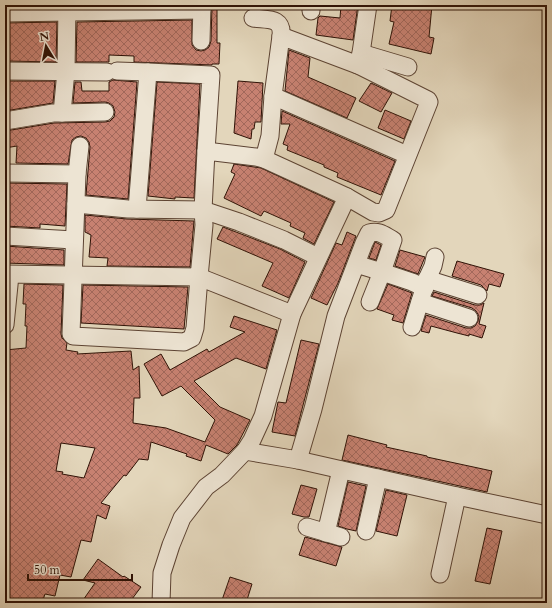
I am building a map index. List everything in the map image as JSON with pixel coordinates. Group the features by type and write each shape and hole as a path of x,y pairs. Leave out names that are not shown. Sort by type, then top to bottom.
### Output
{"street":[{"path":"360,59 368,5"},
{"path":"5,13 67,9 202,7 201,41"},
{"path":"62,113 66,71 67,9"},
{"path":"253,18 276,21 282,30 273,96 270,136 264,159"},
{"path":"281,36 360,59 408,67"},
{"path":"206,151 264,159 346,197 373,212 379,213 386,210 429,102 360,59"},
{"path":"5,71 211,74 203,210 204,225 195,328 192,338 184,342 73,336 71,333 77,174 80,146"},
{"path":"137,208 148,72"},
{"path":"273,96 407,155"},
{"path":"5,121 53,113 105,112"},
{"path":"5,173 77,174"},
{"path":"161,603 162,573 182,518 206,487 222,475 245,451 252,440 263,416 292,314 346,197"},
{"path":"76,204 203,210 239,222 284,240 318,257"},
{"path":"298,460 313,409 336,316 364,243 369,233 374,231 393,240 370,302"},
{"path":"5,236 74,240"},
{"path":"412,327 424,290 434,266 435,257"},
{"path":"356,264 412,282 469,318"},
{"path":"5,325 7,275 199,277 292,314"},
{"path":"424,290 478,295"},
{"path":"245,451 298,460 547,515"},
{"path":"307,527 333,535 341,470"},
{"path":"366,531 378,478"},
{"path":"440,574 458,496"}],"building":[{"path":"212,5 217,5 217,43 220,43 219,64 134,62 134,56 109,55 109,62 76,62 77,22 192,20 192,45 196,50 205,50 209,47 211,41"},
{"path":"341,5 358,5 353,40 316,35 318,18 320,16 340,18"},
{"path":"392,5 432,5 429,37 434,38 431,54 389,44 394,22 390,21"},
{"path":"57,22 56,62 5,61 5,23"},
{"path":"289,50 310,58 308,77 356,98 347,118 285,91"},
{"path":"113,80 137,82 128,199 86,195 90,147 86,138 81,136 72,140 68,164 16,163 17,146 5,148 5,131 54,123 110,121 114,117 115,112 113,106 109,103 73,103 75,82 81,82 82,91 109,91 109,82"},
{"path":"5,81 55,81 53,103 5,111"},
{"path":"238,81 263,83 261,122 255,122 254,129 252,129 251,139 234,133"},
{"path":"157,82 200,84 194,198 175,197 175,199 148,196"},
{"path":"371,83 392,93 381,112 359,101"},
{"path":"385,110 411,121 404,139 378,128"},
{"path":"282,111 395,161 381,195 337,177 338,173 324,167 324,165 287,150 288,146 283,144 290,124 281,124"},
{"path":"234,164 261,168 334,202 314,244 303,238 305,233 290,226 291,223 264,211 261,216 224,198 235,174 231,172"},
{"path":"5,183 67,184 65,226 40,224 40,228 5,226"},
{"path":"85,215 127,219 194,221 190,267 107,266 108,258 89,257 91,235 85,232"},
{"path":"223,227 280,249 305,262 289,298 262,286 273,263 217,239"},
{"path":"347,232 356,236 338,283 327,305 311,298 336,243 342,245"},
{"path":"375,242 381,245 376,260 369,258"},
{"path":"5,246 64,250 64,265 5,263"},
{"path":"400,250 425,257 418,274 395,266"},
{"path":"457,261 504,274 500,287 489,284 487,291 481,285 452,276"},
{"path":"24,284 63,285 61,334 62,338 67,343 66,350 78,352 77,354 131,351 133,370 139,366 140,398 134,398 133,423 166,428 205,442 215,420 181,386 162,396 144,364 161,354 170,370 207,349 209,352 245,332 230,327 234,316 277,330 266,369 236,358 194,381 220,407 250,420 237,445 228,454 206,445 201,461 186,456 187,454 151,442 148,460 139,459 126,476 124,475 101,503 110,506 106,519 97,515 91,542 81,540 71,577 60,575 55,596 45,594 42,603 5,603 5,350 26,348 26,304 23,304","holes":["61,443 95,448 84,478 62,474 63,472 56,471"]},
{"path":"388,284 412,293 403,323 392,320 394,315 377,309"},
{"path":"83,285 188,287 184,329 81,323"},
{"path":"434,292 475,305 484,303 479,324 486,326 482,338 431,326 429,333 421,331 426,315 466,328 475,326 478,321 479,316 472,308 432,296"},
{"path":"301,340 319,344 295,436 272,432 278,402 286,403"},
{"path":"348,435 387,445 386,447 492,471 487,492 342,460"},
{"path":"348,482 366,486 356,531 338,526"},
{"path":"301,485 317,489 309,517 292,514"},
{"path":"386,490 407,495 397,536 376,531"},
{"path":"487,528 502,531 490,584 475,581"},
{"path":"305,537 342,547 336,566 299,555"},
{"path":"98,559 123,577 124,576 141,587 129,603 81,603 95,583 83,580"},
{"path":"230,577 252,584 246,603 221,603"}]}
